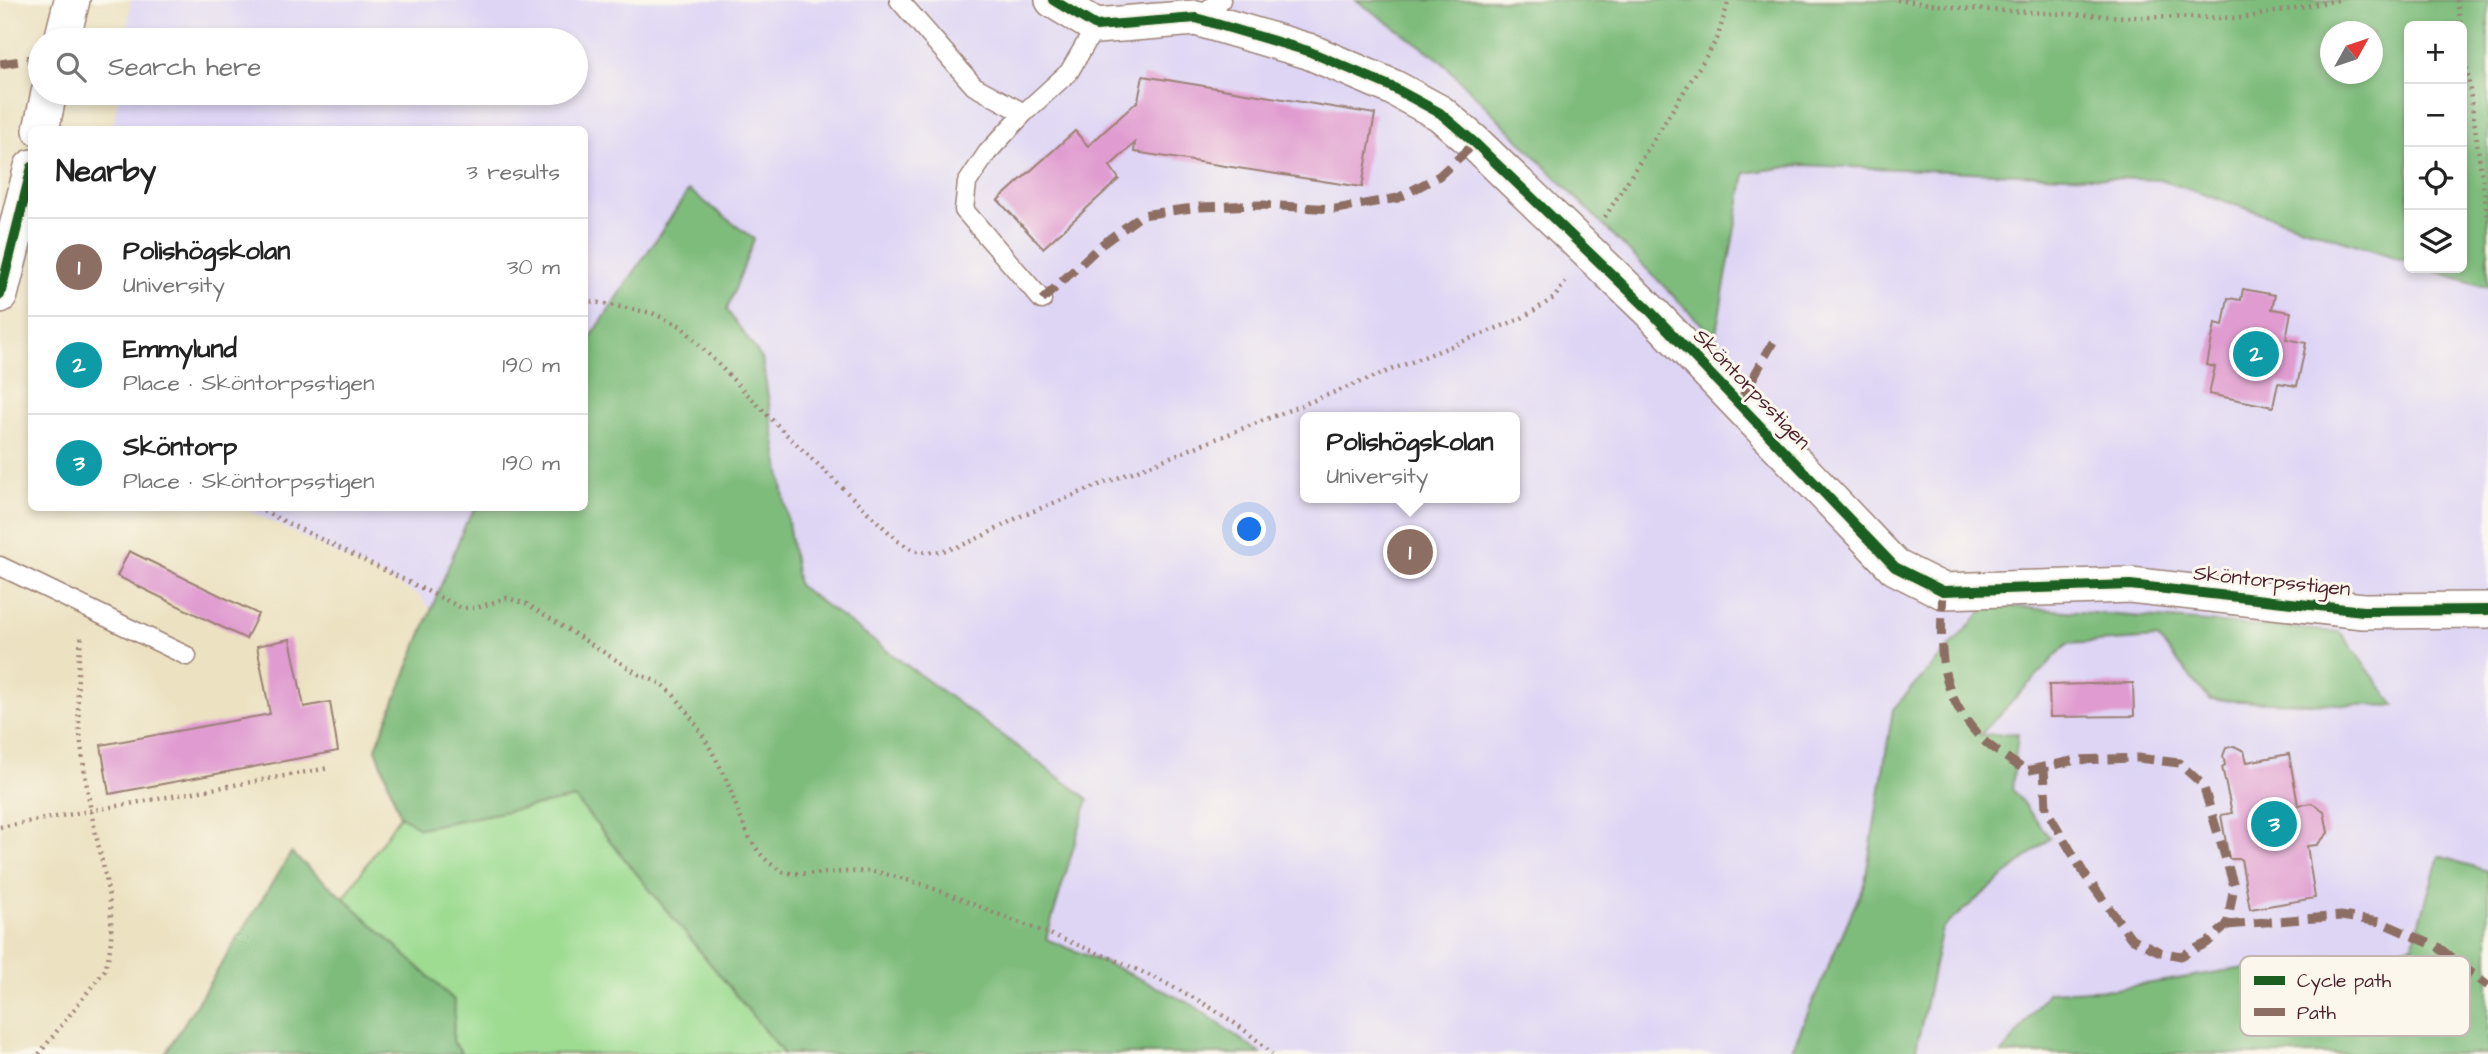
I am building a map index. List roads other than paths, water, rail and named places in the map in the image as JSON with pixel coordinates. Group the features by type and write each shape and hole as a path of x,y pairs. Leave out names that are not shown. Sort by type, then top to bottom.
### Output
{"street":[{"path":"65,28 72,0"},
{"path":"1054,0 1096,26"},
{"name":"Sköntorpsstigen","path":"1096,26 1209,9 1392,87 1440,113 1475,143 1651,312 1895,567 1944,591 2130,585 2362,611 2488,610"},
{"path":"42,126 46,105"},
{"path":"0,295 28,183"}],"lane":[{"path":"899,0 974,86 1024,113"},
{"path":"1042,300 964,210 967,183 987,153 1024,113 1069,72 1096,26"},
{"path":"0,566 187,656"}],"place":[{"name":"Emmylund","path":"2256,354"},
{"name":"Polishögskolan","path":"1410,552"},
{"name":"Sköntorp","path":"2274,824"}]}
